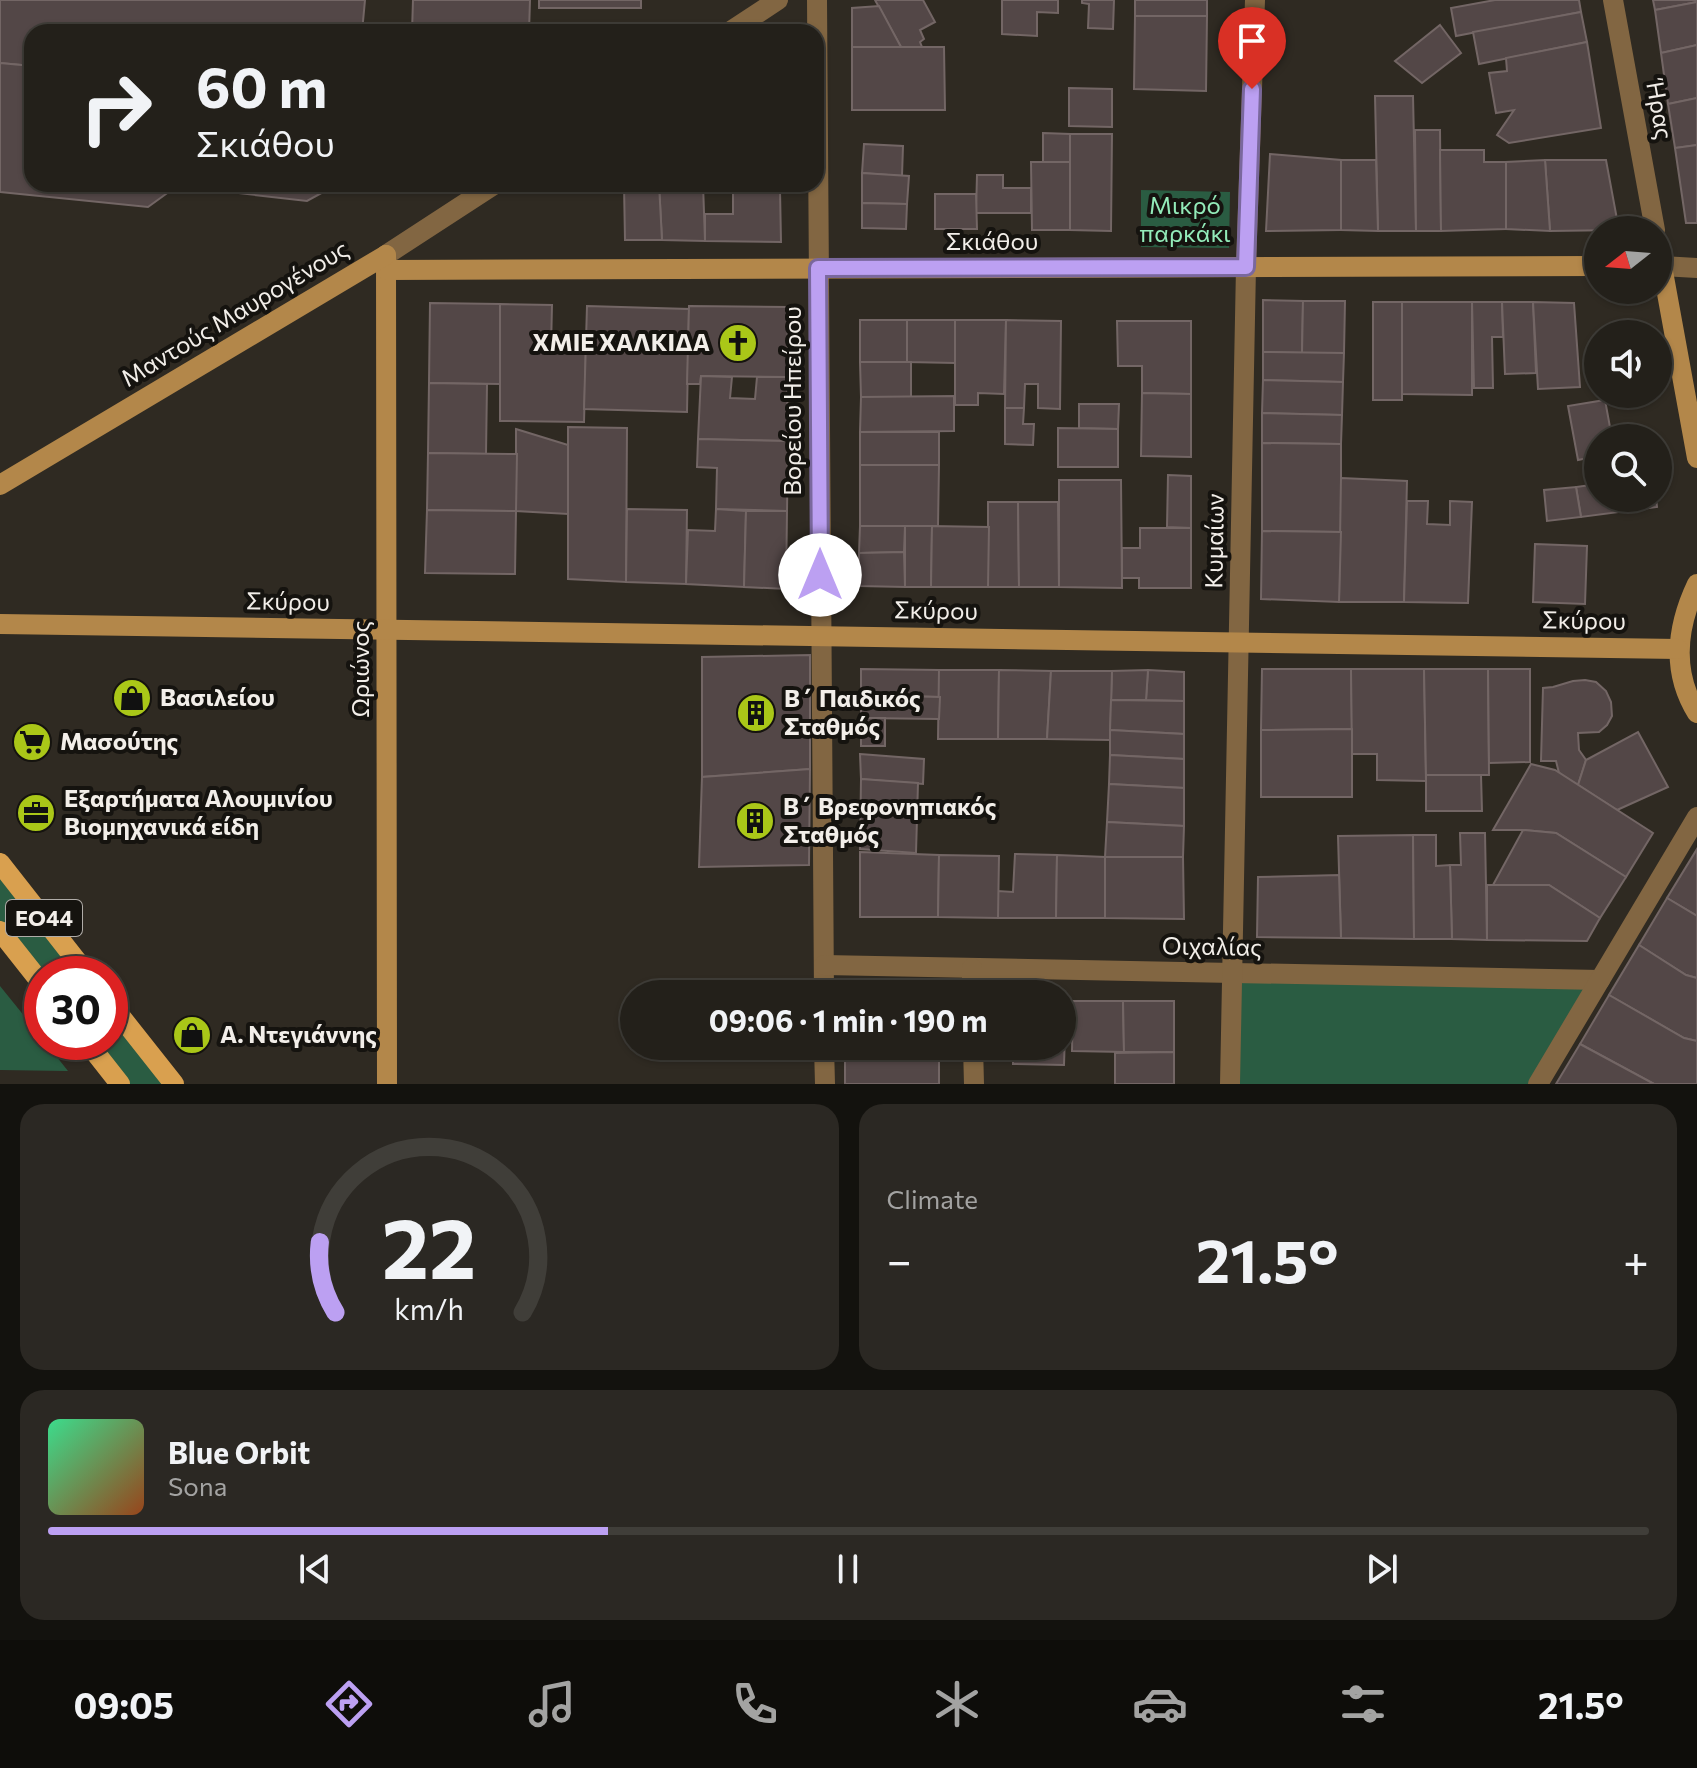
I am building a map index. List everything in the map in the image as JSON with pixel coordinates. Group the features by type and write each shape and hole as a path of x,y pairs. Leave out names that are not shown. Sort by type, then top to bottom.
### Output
{"main road":[{"name":"ΕΟ44","path":"0,863 73,956"},
{"name":"ΕΟ44","path":"0,931 24,961"},
{"path":"128,1026 174,1084"},
{"path":"101,1060 120,1084"}],"street":[{"path":"741,24 778,0"},
{"name":"Βορείου Ηπείρου","path":"817,0 817,24"},
{"name":"Κυμαίων","path":"1230,1084 1246,267 1255,0"},
{"name":"Ήρας","path":"1613,0 1652,216"},
{"name":"Μαντούς Μαυρογένους","path":"0,485 386,262 484,192"},
{"name":"Βορείου Ηπείρου","path":"818,192 824,980"},
{"name":"Σκιάθου","path":"386,262 818,268 1584,266"},
{"name":"Ωριώνος","path":"386,262 387,1084"},
{"path":"1672,263 1697,268"},
{"path":"1667,304 1697,458"},
{"path":"1697,584 1683,619 1678,649 1684,686 1697,713"},
{"name":"Σκύρου","path":"0,624 1678,649"},
{"path":"1538,1084 1697,817"},
{"name":"Οιχαλίας","path":"824,965 1600,980"},
{"path":"972,968 972,980"},
{"path":"824,1060 825,1084"},
{"path":"973,1060 974,1084"}],"green space":[{"name":"Μικρό παρκάκι","path":"1141,190 1230,192 1229,248 1141,247"},
{"path":"0,863 73,956 24,956 0,931"},
{"path":"1232,973 1600,980 1538,1084 1230,1084"},
{"path":"0,986 24,1016 24,1060 59,1060 68,1071 0,1070"},
{"path":"128,1026 174,1084 120,1084 101,1060 128,1060"}],"building":[{"path":"0,0 365,0 363,24 24,24 24,65 0,63"},
{"path":"413,0 530,0 529,24 412,24"},
{"path":"539,0 641,0 641,8 539,8"},
{"path":"875,0 923,0 935,22 920,30 924,39 920,42 922,47 901,47"},
{"path":"1002,0 1058,0 1058,13 1037,12 1037,36 1002,34"},
{"path":"1082,0 1114,0 1113,29 1088,28 1089,4 1082,3"},
{"path":"1135,0 1207,0 1207,16 1135,16"},
{"path":"1495,0 1579,0 1581,12 1456,36 1451,8"},
{"path":"1653,0 1697,0 1697,2 1655,10"},
{"path":"1697,2 1697,45 1661,53 1655,10"},
{"path":"879,6 901,47 852,47 852,8"},
{"path":"1581,12 1587,42 1479,64 1473,32"},
{"path":"1135,16 1207,16 1206,91 1134,89"},
{"path":"1440,25 1461,53 1422,83 1395,61"},
{"path":"1587,42 1601,128 1509,143 1497,135 1514,110 1496,113 1489,73 1507,71 1506,58"},
{"path":"1697,45 1697,98 1668,104 1661,53"},
{"path":"852,47 944,47 945,110 852,110"},
{"path":"0,63 24,65 24,192 169,192 148,207 0,192"},
{"path":"1069,88 1112,89 1112,127 1069,126"},
{"path":"1375,96 1413,96 1416,231 1378,231"},
{"path":"1697,98 1697,145 1675,148 1668,104"},
{"path":"1415,130 1440,130 1441,231 1416,231"},
{"path":"1043,133 1070,134 1070,162 1043,162"},
{"path":"1070,134 1112,134 1111,231 1070,230"},
{"path":"864,144 903,146 902,176 862,173"},
{"path":"1697,145 1697,223 1686,223 1675,148"},
{"path":"1440,150 1484,150 1484,162 1506,162 1506,229 1441,231"},
{"path":"1270,154 1341,160 1341,230 1266,231"},
{"path":"1341,160 1376,160 1378,231 1341,230"},
{"path":"1545,160 1606,160 1616,216 1584,216 1584,231 1550,231"},
{"path":"1545,160 1550,231 1506,229 1506,162"},
{"path":"1031,162 1070,162 1070,230 1032,230"},
{"path":"862,173 909,176 907,204 862,203"},
{"path":"977,175 1003,175 1003,188 1031,188 1031,213 976,213"},
{"path":"229,192 323,192 307,201"},
{"path":"624,192 659,192 662,240 625,240"},
{"path":"659,192 703,192 705,241 662,240"},
{"path":"733,192 780,192 781,242 705,241 705,214 733,214"},
{"path":"935,194 976,194 977,229 935,229"},
{"path":"862,203 907,204 906,229 862,228"},
{"path":"1263,300 1303,301 1302,353 1263,352"},
{"path":"1303,301 1345,301 1344,353 1302,353"},
{"path":"1373,302 1402,302 1402,400 1373,400"},
{"path":"1402,302 1472,302 1472,395 1402,394"},
{"path":"1472,302 1502,302 1503,337 1492,337 1493,388 1474,388"},
{"path":"1502,302 1533,302 1536,373 1505,374"},
{"path":"1533,302 1574,303 1580,387 1538,389"},
{"path":"430,303 500,304 500,384 429,383"},
{"path":"500,304 552,305 551,348 586,348 584,422 500,421"},
{"path":"587,306 689,309 687,412 584,409"},
{"name":"ΧΜΙΕ ΧΑΛΚΙΔΑ","path":"689,306 788,307 787,377 701,376 700,384 687,384"},
{"path":"860,320 907,320 907,362 860,362"},
{"path":"907,320 955,320 955,363 907,362"},
{"path":"955,320 1006,320 1004,394 978,393 978,405 955,405"},
{"path":"1006,320 1061,321 1060,409 1038,408 1038,384 1025,384 1024,408 1005,408"},
{"path":"1117,321 1191,321 1191,394 1142,393 1142,366 1118,366"},
{"path":"1263,352 1344,353 1343,382 1263,380"},
{"path":"860,362 911,362 911,397 861,397"},
{"path":"701,376 732,377 730,398 755,399 757,377 787,377 788,441 698,439"},
{"path":"1263,380 1343,382 1342,415 1262,413"},
{"path":"429,383 487,384 486,454 428,453"},
{"path":"1142,393 1191,394 1191,457 1141,456"},
{"path":"954,396 954,431 860,432 861,397"},
{"path":"1584,403 1584,408 1606,408 1609,424 1584,424 1584,459 1578,460 1568,406"},
{"path":"1079,404 1119,404 1118,429 1079,428"},
{"path":"1005,408 1024,408 1023,424 1034,424 1033,445 1005,444"},
{"path":"1262,413 1342,415 1341,444 1262,443"},
{"path":"568,427 627,428 626,582 568,579"},
{"path":"1058,428 1118,429 1118,467 1058,467"},
{"path":"516,429 568,445 568,514 516,511"},
{"path":"860,432 939,432 939,465 860,465"},
{"path":"698,439 788,441 787,511 716,509 717,468 697,467"},
{"path":"1262,443 1341,444 1341,532 1262,531"},
{"path":"428,453 517,454 516,511 427,510"},
{"path":"860,465 939,465 938,526 860,526"},
{"path":"1168,475 1191,476 1191,528 1167,527"},
{"path":"1341,478 1407,481 1404,602 1339,602"},
{"path":"1059,480 1121,480 1122,588 1059,587"},
{"path":"1584,486 1584,512 1619,512 1581,517 1576,487"},
{"path":"1576,487 1581,517 1547,521 1544,490"},
{"path":"1407,501 1428,501 1427,524 1450,525 1450,501 1472,502 1468,603 1404,602"},
{"path":"988,502 1018,502 1019,587 988,587"},
{"path":"1018,502 1058,502 1059,587 1019,587"},
{"path":"627,509 687,510 686,584 626,582"},
{"path":"716,509 746,511 744,587 686,584 688,530 715,531"},
{"path":"427,510 516,511 515,574 425,573"},
{"path":"746,511 787,511 786,589 744,587"},
{"path":"860,526 905,526 904,552 859,553"},
{"path":"905,526 932,526 931,587 905,587"},
{"path":"932,526 989,527 988,587 931,587"},
{"path":"1140,528 1191,528 1191,588 1139,588 1139,578 1122,578 1122,548 1140,548"},
{"path":"1262,531 1341,532 1339,602 1261,599"},
{"path":"1535,544 1587,546 1585,604 1533,602"},
{"path":"904,552 905,587 859,586 859,553"},
{"name":"Β΄ Παιδικός Σταθμός","path":"810,655 810,769 702,777 702,657"},
{"path":"861,669 939,670 940,697 861,695"},
{"path":"1262,669 1351,669 1352,729 1261,730"},
{"path":"1351,669 1424,669 1426,781 1377,780 1377,754 1352,754"},
{"path":"1424,669 1488,669 1489,775 1426,775"},
{"path":"1488,669 1530,669 1530,762 1489,763"},
{"path":"939,670 999,670 998,739 938,739"},
{"path":"999,670 1051,671 1047,739 998,739"},
{"path":"1148,670 1184,672 1184,701 1146,700"},
{"path":"1148,670 1146,700 1111,700 1112,671"},
{"path":"1051,671 1112,671 1110,740 1047,739"},
{"path":"1585,680 1596,682 1606,691 1612,716 1599,732 1578,733 1579,750 1586,760 1578,785 1559,773 1556,761 1541,761 1543,688"},
{"path":"861,695 940,697 939,719 861,718"},
{"path":"1111,700 1184,701 1184,734 1110,730"},
{"path":"861,718 885,718 885,746 861,746"},
{"path":"1352,729 1352,797 1261,797 1261,730"},
{"path":"1110,730 1184,734 1184,759 1110,755"},
{"path":"1638,732 1668,787 1617,810 1578,785 1586,760"},
{"path":"860,754 924,759 923,784 861,779"},
{"path":"1110,755 1184,759 1184,788 1109,784"},
{"path":"1531,764 1555,770 1653,833 1626,877 1556,833 1493,830"},
{"name":"Β΄ Βρεφονηπιακός Σταθμός","path":"810,769 809,865 699,867 702,777"},
{"path":"1426,775 1481,775 1482,811 1426,811"},
{"path":"861,779 918,783 916,853 860,849"},
{"path":"1109,784 1184,788 1184,826 1107,822"},
{"path":"1107,822 1184,826 1183,857 1105,857"},
{"path":"1523,830 1556,833 1626,877 1600,918 1549,885 1493,885"},
{"path":"1460,833 1485,833 1487,940 1452,939 1450,865 1461,865"},
{"path":"1413,835 1414,939 1341,938 1338,836"},
{"path":"1413,835 1436,835 1436,866 1450,865 1452,939 1414,939"},
{"path":"1697,849 1697,916 1667,898"},
{"path":"860,852 939,855 938,917 860,917"},
{"path":"1015,854 1057,855 1056,918 998,918 998,891 1013,892"},
{"path":"939,855 999,856 998,918 938,917"},
{"path":"1057,855 1105,857 1105,918 1056,918"},
{"path":"1105,857 1183,857 1184,919 1105,918"},
{"path":"1339,875 1341,938 1257,937 1258,877"},
{"path":"1487,885 1549,885 1600,918 1587,941 1487,940"},
{"path":"1667,898 1697,916 1697,978 1686,975 1639,945"},
{"path":"1639,945 1686,975 1697,978 1697,1041 1684,1038 1609,995"},
{"path":"1609,995 1684,1038 1697,1041 1697,1084 1654,1084 1580,1044"},
{"path":"1076,1001 1123,1001 1124,1052 1076,1051"},
{"path":"1123,1001 1174,1001 1174,1052 1124,1052"},
{"path":"1580,1044 1654,1084 1556,1084"},
{"path":"1174,1052 1174,1084 1115,1084 1115,1053"},
{"path":"845,1060 939,1060 939,1084 845,1084"},
{"path":"1013,1060 1064,1060 1064,1065 1013,1064"}],"place":[{"name":"ΧΜΙΕ ΧΑΛΚΙΔΑ","path":"738,343"},
{"name":"Βασιλείου","path":"132,698"},
{"name":"Β΄ Παιδικός Σταθμός","path":"756,713"},
{"name":"Μασούτης","path":"32,742"},
{"name":"Εξαρτήματα Αλουμινίου Βιομηχανικά είδη","path":"36,813"},
{"name":"Β΄ Βρεφονηπιακός Σταθμός","path":"755,821"},
{"name":"Α. Ντεγιάννης","path":"192,1035"}],"route":[{"path":"820,575 818,268 1246,267 1252,89"}]}
